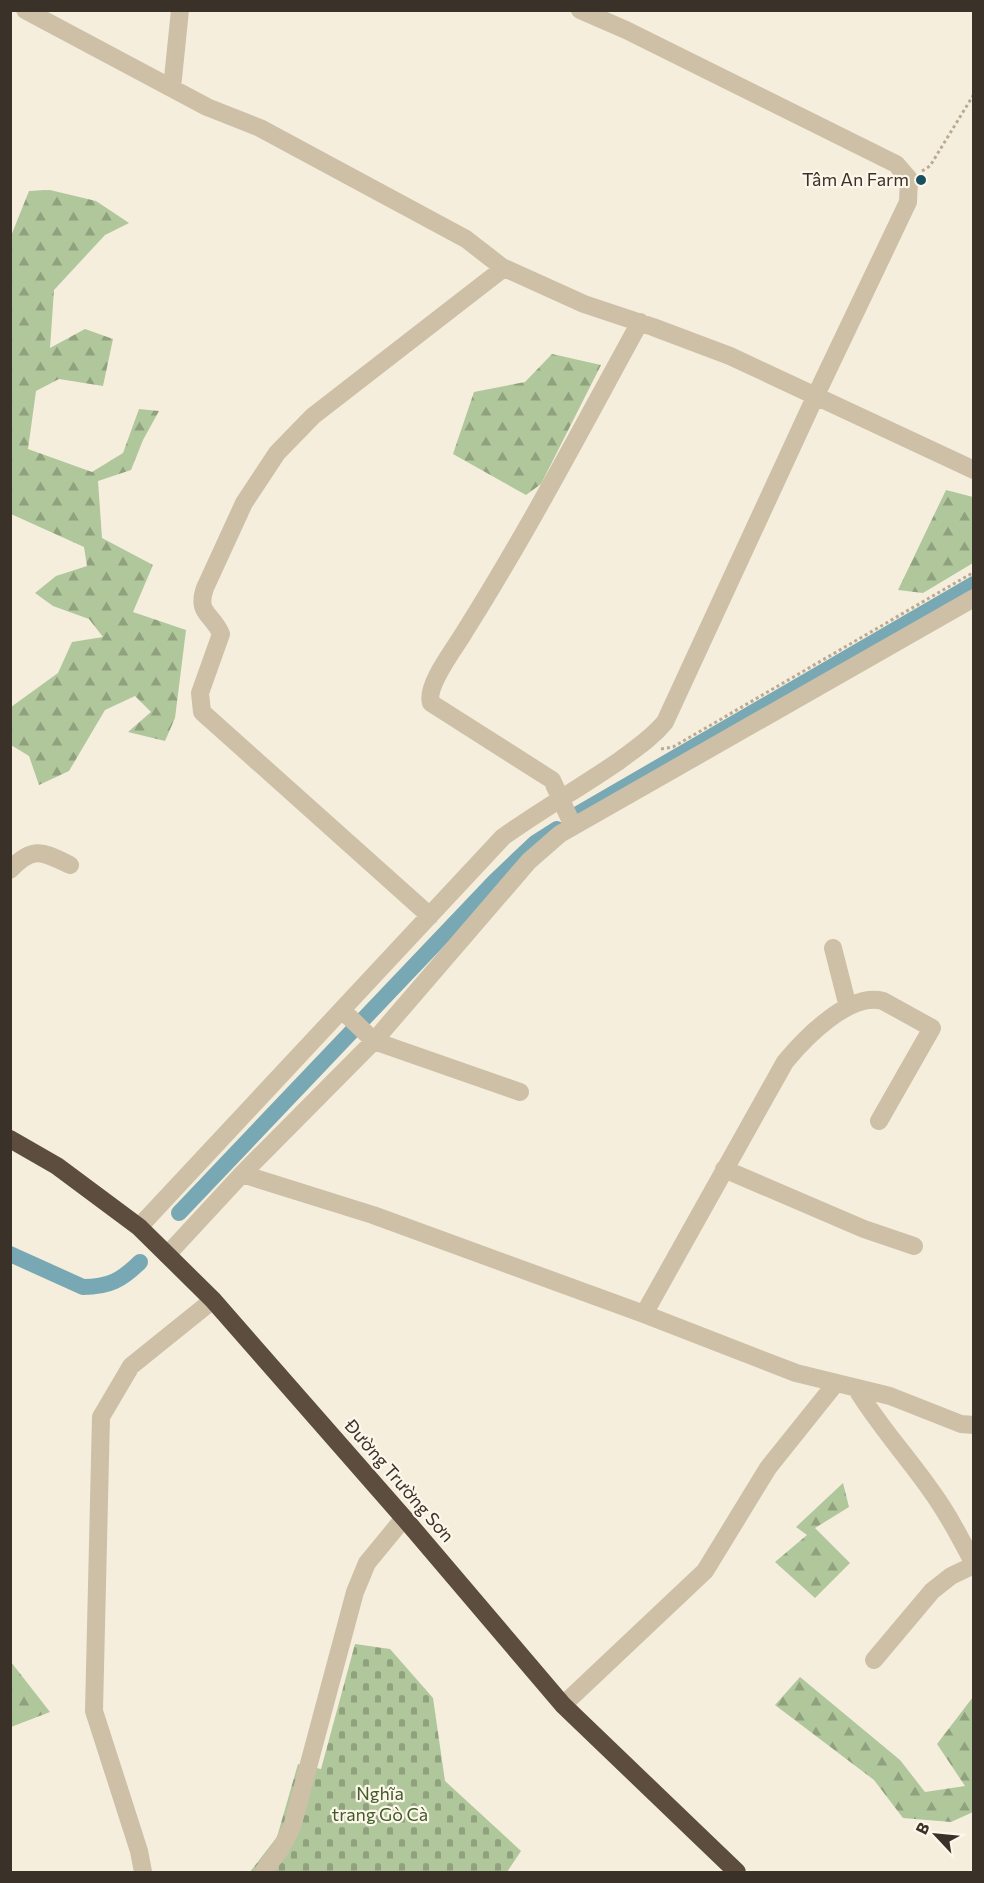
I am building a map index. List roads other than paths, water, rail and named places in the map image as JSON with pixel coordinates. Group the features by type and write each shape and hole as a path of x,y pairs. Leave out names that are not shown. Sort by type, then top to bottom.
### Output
{"highway":[{"name":"Đường Trường Sơn","path":"10,1139 57,1166 139,1227 213,1300 404,1518 563,1705 737,1872"}],"street":[{"path":"25,10 207,106 260,128 466,239 504,268 584,304 640,322 730,356 974,470"},
{"path":"172,88 180,10"},
{"path":"139,1227 503,837 594,778 656,733 665,722 908,202 909,179 896,164 886,158 626,30 580,10"},
{"path":"430,916 202,712 200,693 221,634 201,607 205,588 244,503 277,453 313,416 504,268"},
{"path":"573,826 552,780 431,703 429,697 437,676 508,561 640,322"},
{"path":"167,1255 242,1174 374,1041 529,861 560,834 974,598"},
{"path":"10,870 20,860 34,853 47,854 70,865"},
{"path":"833,948 848,1007"},
{"path":"644,1314 785,1062 799,1045 839,1012 876,999 884,1001 932,1028 879,1121"},
{"path":"342,1010 374,1041 520,1092"},
{"path":"724,1169 864,1229 914,1246"},
{"path":"242,1174 372,1215 644,1314 796,1373 890,1396 961,1424 974,1425"},
{"path":"143,1872 139,1851 94,1711 101,1417 131,1366 213,1300"},
{"path":"563,1705 705,1570 768,1468 836,1383"},
{"path":"856,1388 877,1422 933,1493 961,1537 974,1564 951,1576 932,1591 874,1660"},
{"path":"263,1872 281,1848 292,1827 355,1592 367,1563 404,1518"}],"waterway":[{"path":"578,814 974,584"},
{"path":"179,1213 495,881 535,843 557,829"},
{"path":"10,1254 83,1287 108,1284 127,1274 140,1262"}],"place":[{"name":"Tâm An Farm","path":"921,180"}],"park label":[{"name":"Nghĩa trang Gò Cà","path":"380,1804"}]}
